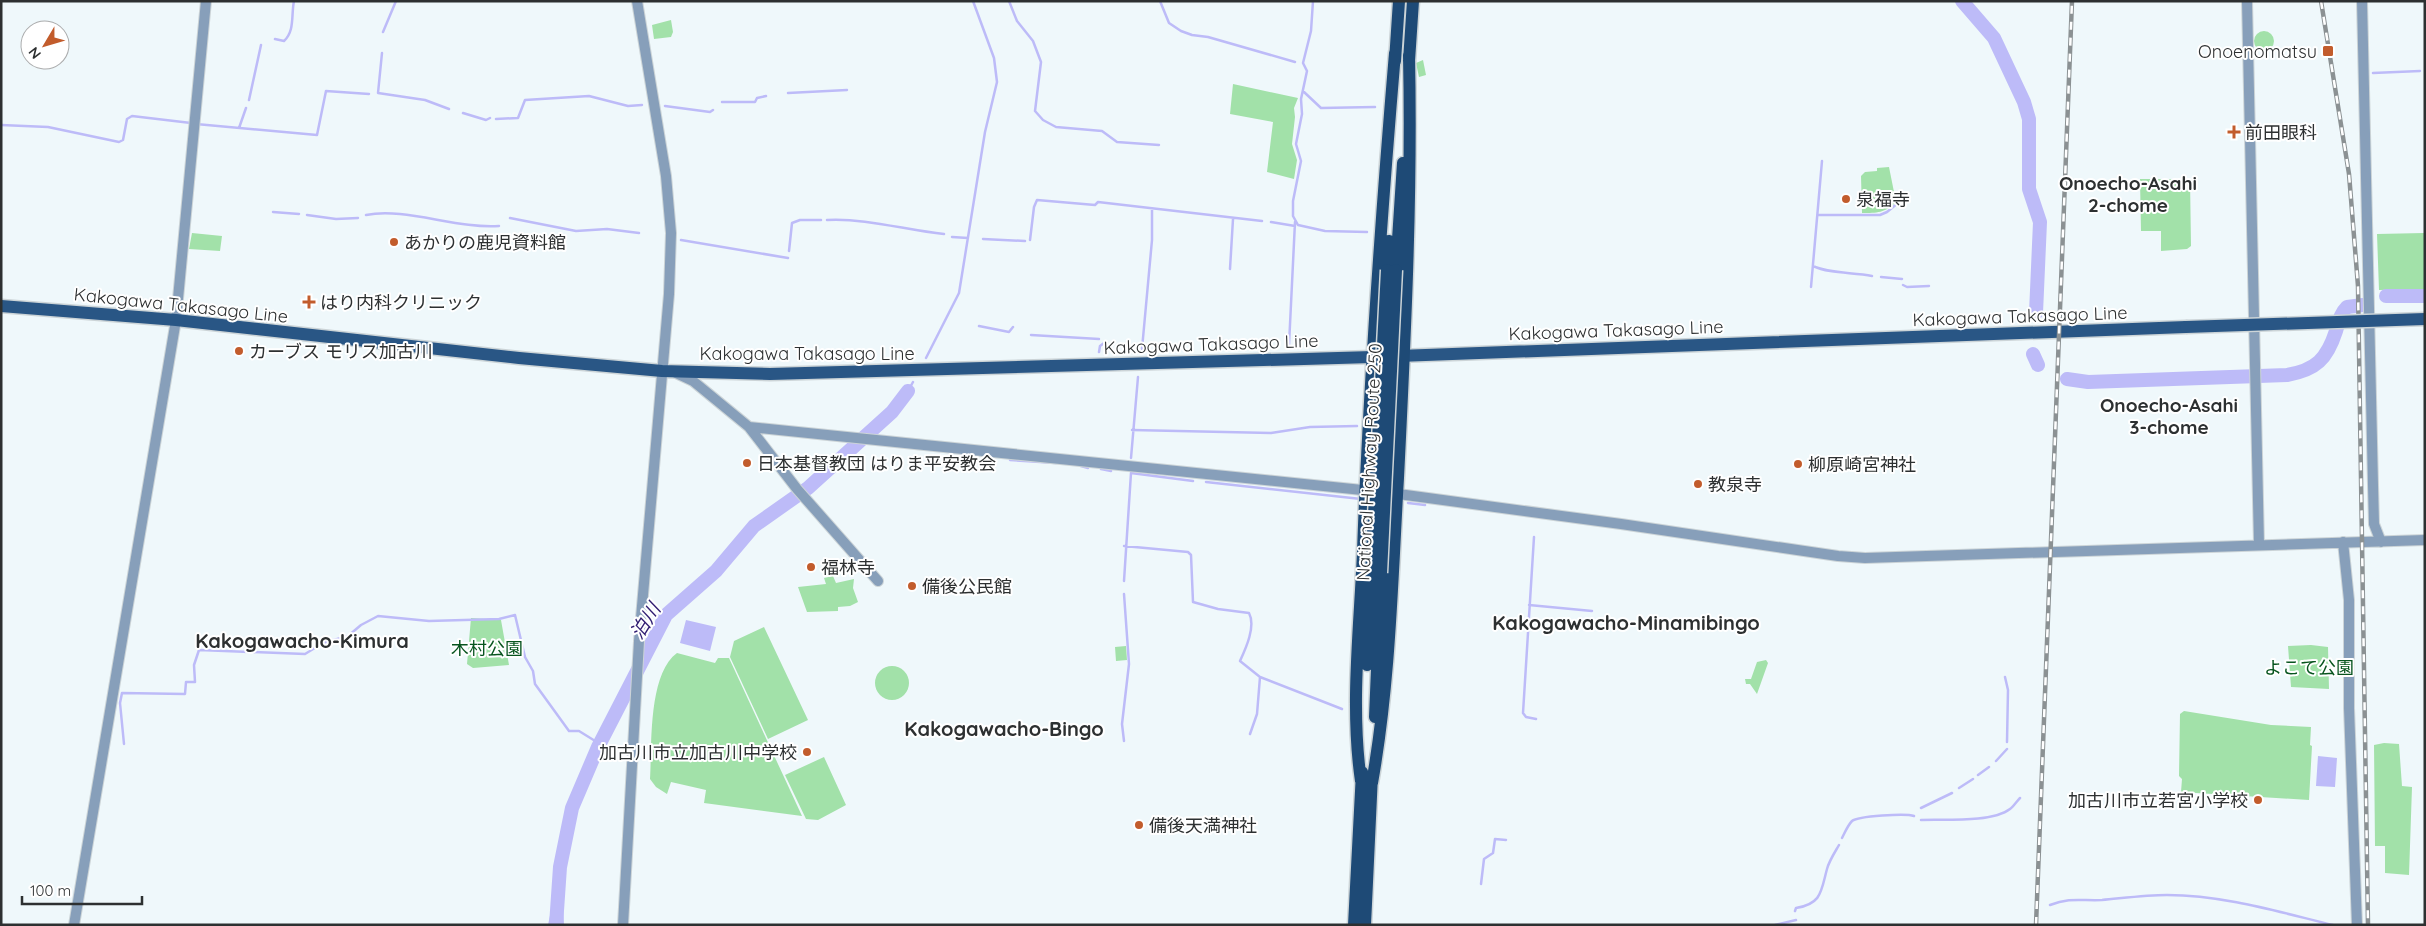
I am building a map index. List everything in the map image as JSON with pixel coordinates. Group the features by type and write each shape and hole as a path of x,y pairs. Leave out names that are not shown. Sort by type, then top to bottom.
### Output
{"highway":[{"name":"National Highway Route 250","path":"1392,270 1396,121 1395,53 1399,1"},
{"name":"National Highway Route 250","path":"1365,925 1367,782 1376,572 1392,270 1413,1"},
{"path":"1367,782 1356,717 1372,357 1395,53"},
{"path":"1367,782 1382,727 1392,606 1411,153 1409,55"},
{"name":"National Highway Route 250","path":"1354,925 1367,782"}],"main road":[{"name":"Kakogawa Takasago Line","path":"1,306 176,320 519,358 662,371 770,374 1372,357 1404,354 2425,319"}],"street":[{"path":"74,925 176,320 206,1"},
{"path":"623,925 639,655 669,294 671,233 666,176 637,1"},
{"path":"2248,1 2259,545"},
{"path":"2362,1 2374,524 2381,542"},
{"path":"662,371 678,374 693,381 749,427 800,492 878,581"},
{"path":"749,427 858,436 1397,494 1838,556 1865,558 2425,540"},
{"path":"2343,542 2349,600 2349,708 2356,925"}],"green space":[{"path":"671,20 673,32 671,37 654,39 652,25"},
{"path":"2260,31 2268,31 2274,37 2274,45 2268,51 2260,51 2254,45 2254,37"},
{"path":"1423,60 1426,75 1419,77 1416,63"},
{"path":"1233,84 1298,98 1294,108 1292,144 1297,160 1294,179 1267,172 1273,122 1230,114"},
{"path":"1889,167 1896,202 1880,212 1862,213 1861,176 1865,172 1877,171 1877,168"},
{"path":"2140,179 2190,179 2191,246 2187,249 2161,251 2161,231 2141,231"},
{"path":"192,233 222,236 220,251 189,249"},
{"path":"2424,233 2425,289 2379,290 2377,234"},
{"path":"833,576 836,583 854,579 853,588 858,602 850,606 838,607 838,611 807,612 798,587 826,584 824,578"},
{"name":"木村公園","path":"471,618 501,620 509,665 473,668 467,664"},
{"path":"764,627 808,720 768,739 730,657 734,641"},
{"name":"よこて公園","path":"2311,645 2328,647 2329,689 2291,687 2288,646"},
{"path":"1126,646 1127,660 1116,661 1115,647"},
{"path":"677,653 715,663 718,658 729,658 802,816 704,803 706,790 671,782 667,794 656,787 650,779 653,711 661,677 668,663"},
{"path":"1766,660 1768,663 1757,694 1750,684 1746,684 1745,679 1751,679 1757,662"},
{"path":"892,666 899,667 904,671 908,676 908,690 904,695 899,699 892,700 885,699 880,695 876,690 875,683 876,676 880,671 885,667"},
{"path":"2184,711 2271,725 2311,727 2310,745 2312,746 2309,800 2181,792 2182,779 2179,776 2180,714"},
{"path":"2384,743 2399,744 2402,786 2412,787 2409,875 2385,873 2385,846 2375,846 2374,745"},
{"path":"824,757 846,805 818,820 806,819 785,775"}],"water":[{"path":"686,620 716,627 710,651 680,643"},
{"path":"2318,756 2337,758 2335,787 2316,786"},
{"path":"552,906 563,906 564,925 548,925"}],"waterway":[{"path":"275,39 284,41 290,32 294,1"},
{"path":"383,32 396,1"},
{"path":"926,358 959,293 985,132 997,82 994,58 973,1"},
{"path":"1009,1 1017,21 1033,41 1041,62 1035,111 1043,120 1056,127 1102,131 1117,142 1159,145"},
{"path":"1160,1 1169,23 1181,31 1295,62"},
{"path":"1313,1 1311,31 1303,63 1307,71 1301,99 1302,114 1296,144 1301,161 1293,201 1293,216 1298,225 1325,231 1367,232"},
{"path":"1962,1 1994,38 2024,102 2029,119 2029,189 2040,222 2036,313"},
{"path":"249,100 261,45"},
{"path":"382,53 378,93 425,100 449,109"},
{"path":"2373,73 2420,71"},
{"path":"788,93 847,90"},
{"path":"196,124 317,135 326,91 369,94"},
{"path":"1304,92 1321,108 1375,107"},
{"path":"496,119 518,118 525,100 589,96 628,106 642,105"},
{"path":"722,102 755,102 757,98 766,96"},
{"path":"665,106 710,112 713,110"},
{"path":"239,128 246,108"},
{"path":"463,113 486,120 490,118"},
{"path":"1,125 48,127 119,142 123,140 127,119 132,116 191,123"},
{"path":"1811,287 1822,161"},
{"path":"1030,240 1034,207 1037,200 1095,205 1098,202 1262,221"},
{"path":"1818,215 1880,215 1898,203"},
{"path":"1142,349 1152,240 1152,210"},
{"path":"273,212 299,214"},
{"path":"366,215 381,213 397,214 466,224 499,226"},
{"path":"307,215 336,219 358,218"},
{"path":"510,218 576,231 607,229 639,233"},
{"path":"1230,269 1233,219"},
{"path":"789,251 792,223 800,220 821,220"},
{"path":"827,220 871,222 944,234"},
{"path":"1271,222 1295,226"},
{"path":"1289,345 1295,222"},
{"path":"952,237 968,238"},
{"path":"983,239 1025,241"},
{"path":"681,240 788,258"},
{"path":"1813,266 1820,269 1872,276"},
{"path":"1881,277 1902,279"},
{"path":"1903,285 1907,287 1929,286"},
{"path":"2386,296 2425,296"},
{"path":"2067,379 2088,382 2287,375 2297,373 2313,366 2324,356 2329,349 2341,315 2347,307 2363,305"},
{"path":"979,326 1009,332 1013,327"},
{"path":"1031,335 1099,339"},
{"path":"1099,352 1100,346 1104,343"},
{"path":"2033,354 2038,365"},
{"path":"1131,458 1138,377"},
{"path":"908,391 913,382"},
{"name":"泊川","path":"556,925 560,867 572,808 598,747 666,615 716,571 754,526 808,488 892,412 908,391"},
{"path":"1132,430 1271,433 1310,427 1357,426"},
{"path":"1010,460 1056,463"},
{"path":"1081,466 1088,468"},
{"path":"1101,469 1111,471"},
{"path":"1131,473 1193,481"},
{"path":"1124,581 1131,473"},
{"path":"1206,482 1361,499"},
{"path":"1408,503 1425,505"},
{"path":"1534,537 1523,713 1526,717 1536,719"},
{"path":"1124,546 1188,552 1191,555 1193,602 1218,609 1249,613 1251,630 1240,661 1260,677"},
{"path":"1124,594 1129,664 1122,724 1124,741"},
{"path":"1529,605 1592,611"},
{"path":"124,744 120,703 122,693 185,694 186,682 195,682 194,665 199,650 305,654 323,643 348,636 361,625 378,616 429,621 499,619 515,615 525,657 533,671 535,684 569,731 579,731 600,744"},
{"path":"1250,734 1257,714 1260,677 1342,709"},
{"path":"2005,677 2008,690 2007,742"},
{"path":"1996,761 2007,749"},
{"path":"1978,775 1989,767"},
{"path":"1959,788 1973,779"},
{"path":"1921,808 1952,793"},
{"path":"1921,820 1967,819 1992,816 2010,809 2020,798"},
{"path":"1842,838 1852,821 1856,819 1882,816 1914,816"},
{"path":"1481,884 1484,859 1493,853 1495,839 1506,840"},
{"path":"1795,911 1796,908 1816,900 1829,863 1839,845"},
{"path":"2050,905 2070,900 2102,900 2159,895 2188,896 2251,905 2333,925"},
{"path":"1775,925 1796,920"}],"railway":[{"path":"2036,925 2072,1"},
{"path":"2321,1 2349,174 2358,286 2368,925"}],"place":[{"name":"Onoenomatsu","path":"2328,51"},
{"name":"前田眼科","path":"2234,132"},
{"name":"泉福寺","path":"1846,199"},
{"name":"あかりの鹿児資料館","path":"394,242"},
{"name":"はり内科クリニック","path":"309,302"},
{"name":"カーブス モリス加古川","path":"239,351"},
{"name":"日本基督教団 はりま平安教会","path":"747,463"},
{"name":"柳原崎宮神社","path":"1798,464"},
{"name":"教泉寺","path":"1698,484"},
{"name":"福林寺","path":"811,567"},
{"name":"備後公民館","path":"912,586"},
{"name":"加古川市立加古川中学校","path":"807,752"},
{"name":"加古川市立若宮小学校","path":"2258,800"},
{"name":"備後天満神社","path":"1139,825"}],"district":[{"name":"Onoecho-Asahi 2-chome","path":"2128,194"},
{"name":"Onoecho-Asahi 3-chome","path":"2169,416"},
{"name":"Kakogawacho-Minamibingo","path":"1626,622"},
{"name":"Kakogawacho-Kimura","path":"302,640"},
{"name":"Kakogawacho-Bingo","path":"1004,728"}]}
